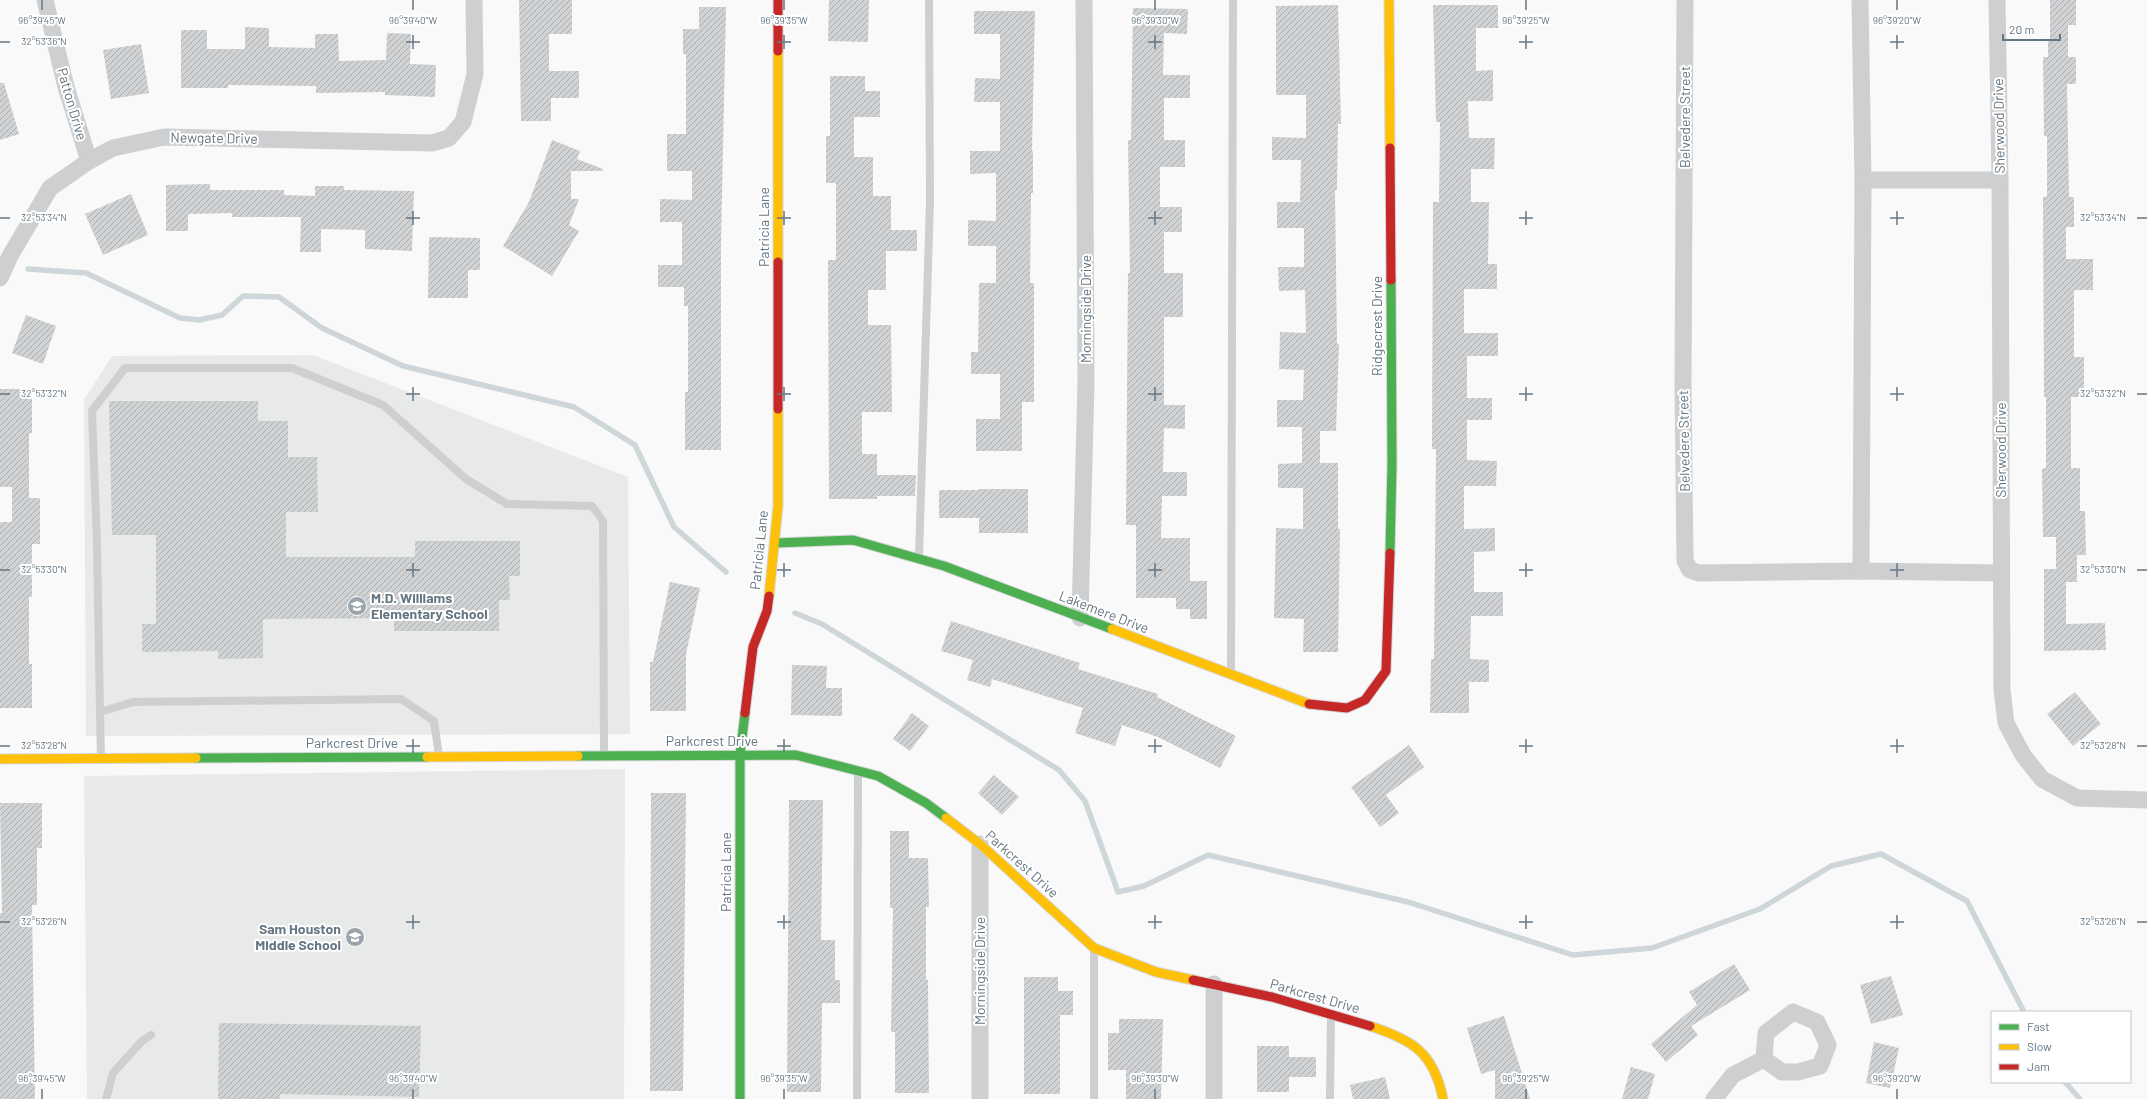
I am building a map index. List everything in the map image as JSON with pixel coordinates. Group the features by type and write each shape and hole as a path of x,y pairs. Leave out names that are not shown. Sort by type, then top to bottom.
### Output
{"street":[{"name":"Patton Drive","path":"45,0 66,87 89,161"},
{"name":"Newgate Drive","path":"0,278 10,256 50,188 89,161 114,148 164,137 432,143 449,138 463,122 475,74 474,0"},
{"name":"Patricia Lane","path":"740,1099 740,755 753,647 767,611 778,506 778,0"},
{"name":"Morningside Drive","path":"1080,618 1086,381 1084,0"},
{"name":"Ridgecrest Drive","path":"1388,651 1392,465 1389,0"},
{"name":"Belvedere Street","path":"1685,0 1683,387 1685,561 1690,570 1699,573 1861,571 2001,573"},
{"path":"1860,0 1863,180 1861,571"},
{"name":"Sherwood Drive","path":"1997,0 2000,180 2002,690 2006,723 2023,755 2042,779 2077,798 2147,800"},
{"path":"1863,180 2000,180"},
{"name":"Lakemere Drive","path":"775,543 853,540 944,566 1311,706 1347,708 1365,700 1386,671 1388,651"},
{"name":"Parkcrest Drive","path":"0,759 796,755 878,776 926,803 980,844 1094,948 1156,972 1214,984 1331,1013 1386,1031 1418,1048 1432,1064 1440,1084 1443,1099"},
{"name":"Morningside Drive","path":"980,844 980,1099"},
{"path":"1214,984 1214,1099"},
{"path":"1714,1099 1733,1075 1764,1059"}],"lane":[{"path":"919,559 930,201 929,0"},
{"path":"1231,675 1232,0"},
{"path":"101,758 97,545 92,411 125,368 292,368 382,405 466,479 507,504 592,506 603,521 604,755"},
{"path":"100,712 134,702 401,699 434,721 439,756"},
{"path":"857,1099 858,771"},
{"path":"1094,948 1094,1099"},
{"path":"1330,1099 1331,1013"},
{"path":"106,1099 114,1073 142,1041 151,1036"}],"shaded area":[{"name":"M.D. Williams Elementary School","path":"313,355 628,477 630,734 86,736 84,400 112,356"},
{"name":"Sam Houston Middle School","path":"625,769 624,1099 87,1099 84,776"}],"building":[{"path":"519,0 572,0 572,34 549,34 549,71 579,71 579,98 551,98 551,121 521,121"},
{"path":"829,0 869,0 868,42 828,41"},
{"path":"2050,0 2076,0 2076,25 2068,25 2068,57 2076,57 2076,84 2067,84 2069,197 2074,197 2074,227 2066,227 2066,259 2093,259 2093,290 2074,290 2074,357 2084,357 2084,397 2071,397 2071,468 2080,468 2080,511 2085,511 2086,555 2077,555 2077,582 2066,582 2066,624 2105,623 2106,650 2044,651 2044,569 2056,569 2056,537 2043,537 2042,469 2046,468 2046,397 2044,397 2043,197 2047,197 2047,136 2044,136 2043,57 2048,57 2048,41 2050,41"},
{"path":"1338,5 1341,124 1338,124 1337,190 1335,190 1337,344 1339,344 1336,431 1320,431 1320,463 1338,463 1338,529 1340,529 1338,652 1303,652 1304,619 1274,618 1276,528 1303,529 1303,488 1278,488 1278,464 1302,463 1302,427 1277,427 1277,400 1303,400 1304,370 1279,369 1280,332 1306,333 1305,290 1279,291 1278,267 1304,267 1304,228 1277,228 1277,202 1300,202 1301,160 1272,160 1272,137 1306,138 1306,95 1276,95 1276,6"},
{"path":"1433,5 1498,5 1498,28 1476,28 1476,71 1493,70 1493,101 1468,101 1469,138 1495,138 1494,169 1471,169 1471,202 1489,202 1488,264 1497,264 1497,289 1464,289 1464,333 1498,333 1498,356 1467,356 1467,398 1492,398 1492,420 1467,420 1467,460 1497,461 1496,486 1464,486 1464,529 1495,528 1495,551 1474,552 1474,592 1503,592 1503,616 1471,616 1470,659 1489,660 1489,682 1469,682 1469,713 1430,713 1431,659 1434,659 1436,449 1432,449 1433,202 1439,202 1440,122 1436,122"},
{"path":"699,7 726,7 721,243 721,450 685,450 685,392 688,392 688,306 684,306 684,287 658,287 658,265 682,265 682,222 660,222 660,199 692,200 692,171 667,171 667,134 686,134 686,54 683,54 683,29 699,29"},
{"path":"1133,8 1188,9 1187,34 1164,33 1163,75 1190,75 1190,98 1164,98 1164,140 1185,140 1185,167 1160,167 1160,207 1182,207 1182,232 1164,232 1164,273 1183,273 1183,317 1164,317 1164,405 1185,405 1185,429 1164,428 1163,472 1187,472 1187,496 1162,496 1161,538 1190,538 1190,581 1207,581 1207,619 1190,619 1190,609 1176,609 1176,598 1136,598 1136,525 1126,525 1128,273 1130,273 1128,140 1131,140"},
{"path":"974,11 1035,11 1032,151 1033,193 1031,193 1030,283 1034,283 1034,402 1022,402 1022,451 976,451 976,419 1000,419 1000,374 971,374 971,352 978,352 979,283 996,283 996,246 968,246 968,220 996,221 996,173 970,174 970,151 1000,151 1000,102 974,102 975,78 1000,79 1000,34 974,34"},
{"path":"245,27 269,28 269,47 315,48 315,34 338,34 339,61 386,60 387,33 411,34 410,64 436,65 435,97 385,95 385,92 316,93 316,86 228,85 228,88 181,88 181,30 207,30 207,49 245,49"},
{"path":"141,44 149,93 111,99 103,50"},
{"path":"830,76 865,76 865,91 880,91 880,117 854,117 854,157 873,157 873,196 891,196 891,230 917,230 917,251 886,251 886,290 868,290 868,325 891,325 892,412 862,412 862,454 877,454 877,475 916,475 915,496 877,496 877,499 829,499 828,260 836,260 836,183 826,183 826,136 830,136"},
{"path":"0,83 4,83 19,134 0,140"},
{"path":"552,140 580,151 577,159 603,169 603,171 571,171 571,199 579,199 569,225 579,231 552,276 503,246 529,202"},
{"path":"210,184 210,190 284,190 284,195 315,196 315,186 344,186 344,190 414,191 412,251 365,249 365,230 321,229 321,252 300,252 301,217 232,217 232,213 188,214 188,231 166,231 166,185"},
{"path":"131,194 148,235 103,255 85,214"},
{"path":"429,237 480,238 480,270 468,270 468,298 428,298"},
{"path":"26,315 56,326 43,364 12,353"},
{"path":"0,389 32,389 32,433 29,433 29,498 40,498 40,544 32,544 32,597 29,597 29,664 32,664 32,708 0,708 0,522 12,522 12,487 0,487"},
{"path":"109,401 258,401 258,421 288,421 288,457 317,457 318,512 286,512 286,557 415,557 415,541 520,541 520,576 509,576 510,600 499,600 499,631 394,631 394,618 263,619 263,658 218,659 218,651 142,652 142,624 156,624 156,535 112,535"},
{"path":"1028,489 1028,533 979,533 979,518 939,518 939,490"},
{"path":"670,582 700,588 686,654 686,711 650,711 650,662 653,662"},
{"path":"951,621 1080,663 1078,669 1158,694 1157,697 1236,736 1220,768 1158,737 1122,725 1115,746 1075,733 1083,708 992,679 990,687 967,680 973,660 941,651"},
{"path":"792,665 827,666 826,688 842,688 842,716 791,715"},
{"path":"2075,692 2101,724 2073,746 2047,714"},
{"path":"912,713 929,726 910,751 893,739"},
{"path":"1409,745 1424,767 1386,795 1399,813 1380,827 1351,787"},
{"path":"994,775 1019,797 1002,815 978,793"},
{"path":"651,793 686,793 683,1091 650,1091"},
{"path":"789,800 823,800 821,940 835,940 835,980 840,980 840,1003 822,1003 821,1092 787,1092"},
{"path":"0,803 42,803 42,848 37,848 37,905 32,905 35,1099 0,1099 0,913 2,913"},
{"path":"890,831 909,831 909,858 928,858 929,907 926,907 926,980 928,980 929,1093 895,1093 895,1032 891,1032 893,908 890,908"},
{"path":"1734,964 1750,990 1691,1026 1698,1035 1666,1062 1651,1044 1697,1005 1689,992"},
{"path":"1891,976 1903,1015 1871,1024 1860,985"},
{"path":"1024,977 1058,977 1058,991 1073,991 1073,1015 1060,1015 1060,1094 1024,1094"},
{"path":"1504,1016 1530,1099 1495,1099 1495,1070 1481,1074 1467,1028"},
{"path":"1119,1019 1163,1019 1161,1099 1126,1099 1126,1070 1108,1070 1108,1033 1119,1033"},
{"path":"219,1023 421,1026 419,1097 280,1094 280,1099 218,1099"},
{"path":"1874,1042 1899,1048 1890,1088 1866,1083"},
{"path":"1257,1046 1289,1046 1289,1057 1316,1057 1316,1077 1289,1077 1289,1092 1257,1092"},
{"path":"1631,1067 1655,1074 1648,1099 1622,1099"},
{"path":"1385,1077 1390,1099 1353,1099 1350,1085"}],"waterway":[{"path":"28,269 86,273 180,318 199,320 222,315 243,296 279,297 322,328 403,366 574,407 635,445 674,527 726,572"},
{"path":"795,613 822,624 1059,770 1085,801 1118,892 1144,886 1208,855 1408,902 1573,955 1652,948 1760,909 1831,866 1881,854 1967,901 2023,1011"},
{"path":"2066,1083 2080,1099"}],"traffic: fast":[{"path":"1390,553 1392,465 1391,280"},
{"path":"775,543 853,540 944,566 1112,629"},
{"path":"740,1099 740,755 745,713"},
{"path":"578,756 796,755 878,776 926,803 946,818"},
{"path":"196,758 427,757"}],"traffic: slow":[{"path":"1389,0 1390,148"},
{"path":"778,51 778,262"},
{"path":"769,596 778,506 778,409"},
{"path":"1112,629 1309,704"},
{"path":"427,757 578,756"},
{"path":"0,759 196,758"},
{"path":"946,818 980,844 1094,948 1156,972 1193,980"},
{"path":"1370,1026 1398,1037 1410,1043 1419,1050 1434,1070 1443,1099"}],"traffic: jam":[{"path":"778,0 778,51"},
{"path":"1390,148 1391,280"},
{"path":"778,262 778,409"},
{"path":"1309,704 1347,708 1365,700 1386,671 1390,553"},
{"path":"745,713 753,647 767,611 769,596"},
{"path":"1193,980 1272,997 1370,1026"}],"place":[{"name":"M.D. Williams Elementary School","path":"357,606"},
{"name":"Sam Houston Middle School","path":"355,937"}]}
